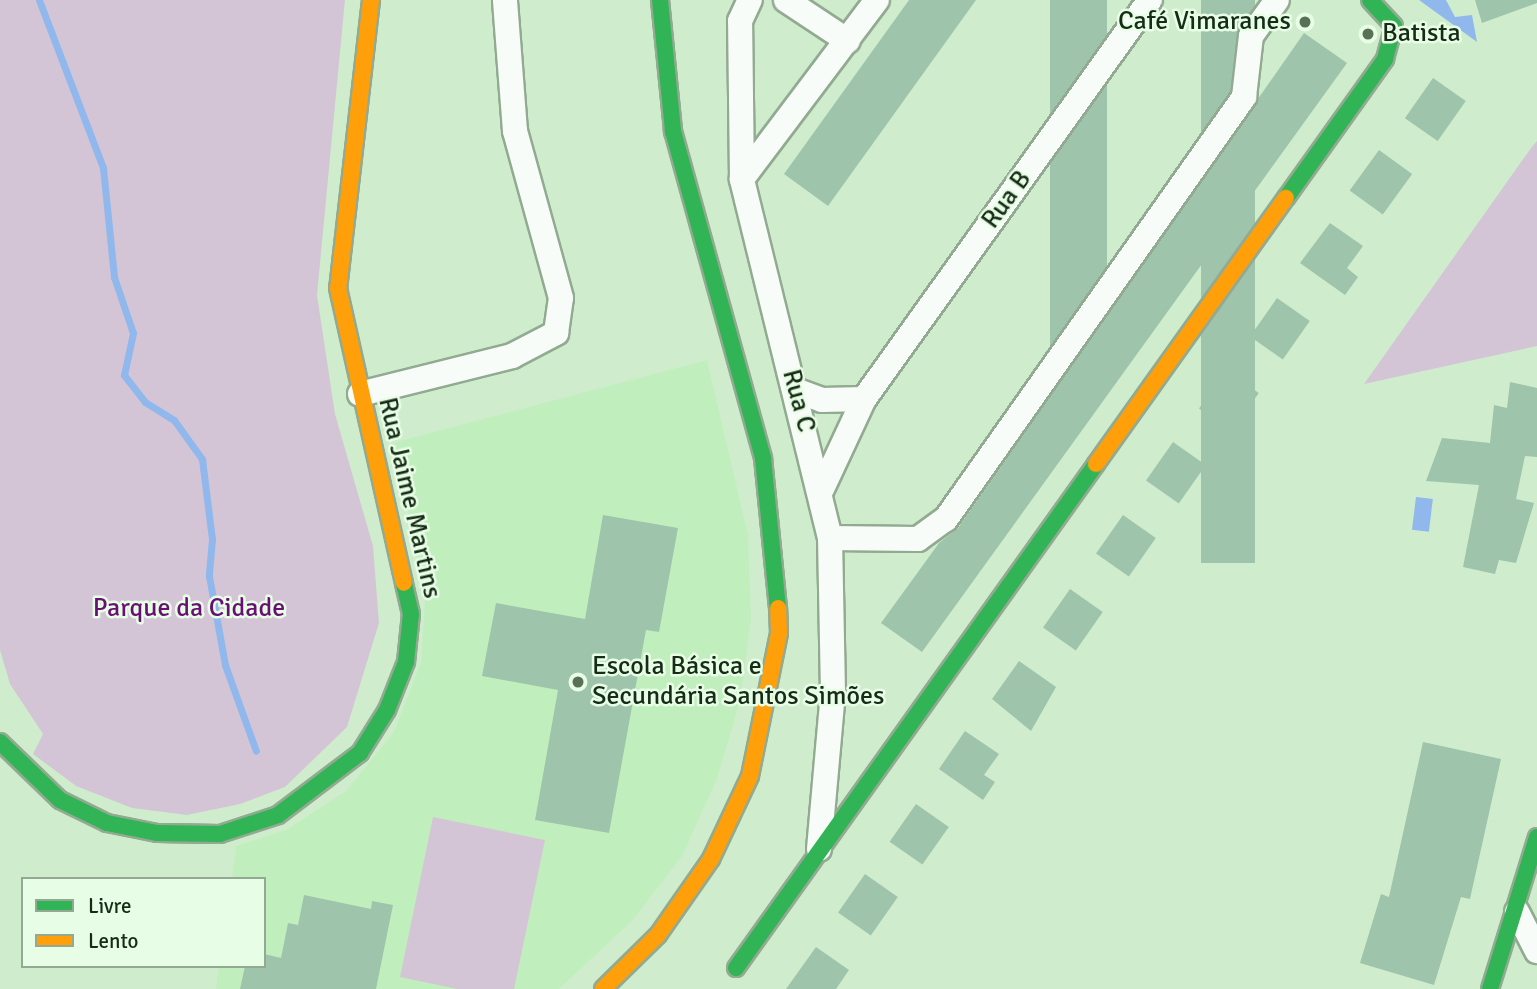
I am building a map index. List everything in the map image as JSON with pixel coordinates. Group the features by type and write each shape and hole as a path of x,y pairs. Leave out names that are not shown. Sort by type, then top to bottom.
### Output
{"street":[{"name":"Rua Jaime Martins","path":"0,742 60,800 107,823 157,833 220,834 278,815 360,753 387,709 406,662 411,614 338,288 370,0"},
{"path":"360,394 512,356 556,333 561,298 515,131 505,0"},
{"path":"603,989 658,935 711,859 750,776 779,633 776,543 763,458 673,131 663,79 660,0"},
{"name":"Rua C","path":"750,0 740,21 742,179 822,489 830,538 833,679 819,849"},
{"path":"786,0 848,41"},
{"path":"742,179 877,0"},
{"name":"Rua B","path":"822,489 864,400 1150,0"},
{"path":"830,538 918,539 946,519 1244,97 1251,36 1277,0"},
{"path":"736,968 1384,59 1394,26 1370,0"},
{"path":"795,390 821,400 864,400"},
{"path":"1490,989 1517,912 1537,837"},
{"path":"1517,912 1537,951"}],"shaded area":[{"name":"Escola Básica e Secundária Santos Simões","path":"707,360 748,535 751,619 740,701 717,779 682,856 633,920 559,989 216,989 219,968 266,968 266,877 232,877 236,846 286,830 346,791 394,732 421,662 426,586 392,443"}],"green space":[{"name":"Parque da Cidade","path":"0,0 345,0 317,295 335,414 373,546 379,623 347,727 285,787 240,804 187,815 132,808 76,786 33,754 43,734 10,684 0,650"},
{"path":"1537,141 1537,346 1364,384 1531,148"},
{"path":"433,817 545,840 514,989 457,989 400,977"}],"water":[{"path":"1419,0 1446,0 1455,17 1472,15 1477,42"},
{"path":"1416,497 1433,499 1429,532 1412,530"}],"building":[{"path":"909,0 976,0 828,206 784,174"},
{"path":"1050,0 1107,0 1107,380 1050,380"},
{"path":"1201,0 1255,0 1255,563 1201,563"},
{"path":"1475,0 1537,0 1537,3 1482,23"},
{"path":"1304,33 1347,63 922,652 881,623 939,543 958,528"},
{"path":"1433,78 1466,101 1438,141 1405,118"},
{"path":"1379,150 1412,174 1383,215 1350,190"},
{"path":"1330,223 1363,246 1347,268 1358,277 1345,295 1300,263"},
{"path":"1277,298 1310,321 1283,359 1250,337"},
{"path":"1226,370 1259,393 1232,431 1199,409"},
{"path":"1510,382 1537,388 1537,457 1525,456 1516,499 1534,503 1516,563 1499,560 1495,574 1463,567 1479,485 1426,481 1442,438 1490,443 1494,405 1507,408"},
{"path":"1173,442 1206,465 1179,503 1146,481"},
{"path":"603,515 678,528 659,632 646,630 609,833 535,820 558,690 482,676 496,603 585,619"},
{"path":"1123,515 1156,538 1129,576 1096,554"},
{"path":"1070,589 1103,612 1076,650 1043,628"},
{"path":"1019,661 1056,687 1031,731 992,699"},
{"path":"965,731 999,754 984,775 995,782 983,800 939,769"},
{"path":"1423,742 1501,759 1470,899 1461,897 1434,985 1360,963 1381,894 1389,897"},
{"path":"916,804 949,827 922,865 890,842"},
{"path":"865,874 898,897 871,935 838,913"},
{"path":"304,895 371,909 372,901 393,905 376,989 240,989 245,968 266,968 266,954 281,958 288,923 298,925"},
{"path":"816,947 849,970 836,989 786,989"}],"waterway":[{"path":"39,0 103,168 114,277 133,333 124,375 145,402 174,420 202,459 212,539 209,576 225,665 256,751"}],"traffic: fast":[{"path":"660,0 673,131 763,458 778,608"},
{"path":"1286,198 1385,59 1394,26 1370,0"},
{"path":"736,968 1096,464"},
{"path":"0,742 60,800 107,823 157,833 220,834 278,815 360,753 387,710 406,662 411,614 404,583"},
{"path":"1490,989 1537,837"}],"traffic: slow":[{"path":"371,0 338,288 404,583"},
{"path":"1096,464 1286,198"},
{"path":"603,989 658,935 711,859 750,776 779,633 778,608"}],"place":[{"name":"Café Vimaranes","path":"1305,22"},
{"name":"Batista","path":"1368,34"},
{"name":"Escola Básica e Secundária Santos Simões","path":"578,682"}]}
